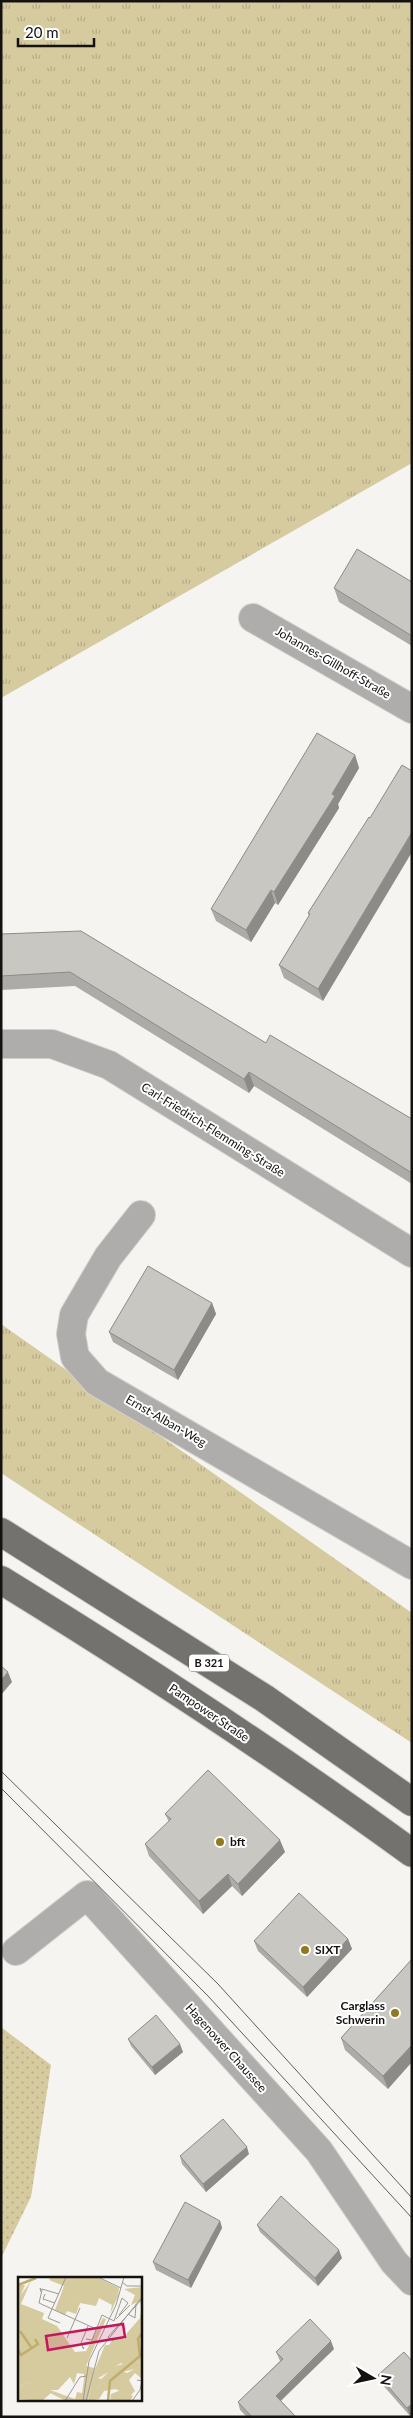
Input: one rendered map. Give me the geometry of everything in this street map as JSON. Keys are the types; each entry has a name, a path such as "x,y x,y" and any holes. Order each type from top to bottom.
{"main road":[{"name":"B 321","path":"1,1532 264,1698 412,1802"},
{"name":"Pampower Straße","path":"1,1580 105,1644 361,1816 412,1853"}],"street":[{"name":"Johannes-Gillhoff-Straße","path":"254,618 412,709"},
{"name":"Carl-Friedrich-Flemming-Straße","path":"1,1044 52,1044 109,1065 412,1253"},
{"name":"Ernst-Alban-Weg","path":"141,1216 108,1258 74,1315 71,1334 75,1357 97,1382 409,1557"},
{"name":"Hagenower Chaussee","path":"16,1951 87,1895 319,2151 394,2262 412,2281"}],"green space":[{"path":"1,1 412,1 412,463 1,698"},
{"path":"1,1324 412,1613 412,1743 1,1473"},
{"path":"1,2027 51,2065 31,2197 1,2258"}],"building":[{"path":"357,549 412,582 412,636 334,588"},
{"path":"317,733 355,755 332,794 335,796 274,892 271,890 246,930 211,909"},
{"path":"402,765 412,771 412,832 318,989 279,965 310,914 308,913"},
{"path":"81,931 266,1043 270,1035 412,1119 412,1173 249,1072 244,1079 70,972 1,976 1,934"},
{"path":"148,1266 212,1303 174,1370 109,1332"},
{"path":"1,1666 8,1672 1,1680"},
{"name":"bft","path":"208,1770 280,1840 238,1884 228,1874 199,1901 145,1844 171,1819 165,1814"},
{"name":"SIXT","path":"299,1893 348,1939 303,1987 254,1941"},
{"name":"Carglass Schwerin","path":"412,1959 412,2045 383,2076 341,2038"},
{"path":"156,2015 180,2044 152,2067 128,2039"},
{"path":"223,2119 247,2147 203,2184 180,2156"},
{"path":"281,2196 339,2250 315,2278 257,2225"},
{"path":"185,2202 220,2221 188,2280 153,2262"},
{"path":"310,2319 331,2341 276,2396 296,2417 252,2417 238,2402 283,2359 276,2352"},
{"path":"404,2352 412,2361 412,2404 407,2408 378,2375"}],"tram line":[{"path":"1,1771 218,1984 412,2198"},
{"path":"1,1788 208,1996 412,2218"}],"place":[{"name":"bft","path":"220,1842"},
{"name":"SIXT","path":"305,1950"},
{"name":"Carglass Schwerin","path":"395,2013"}]}
